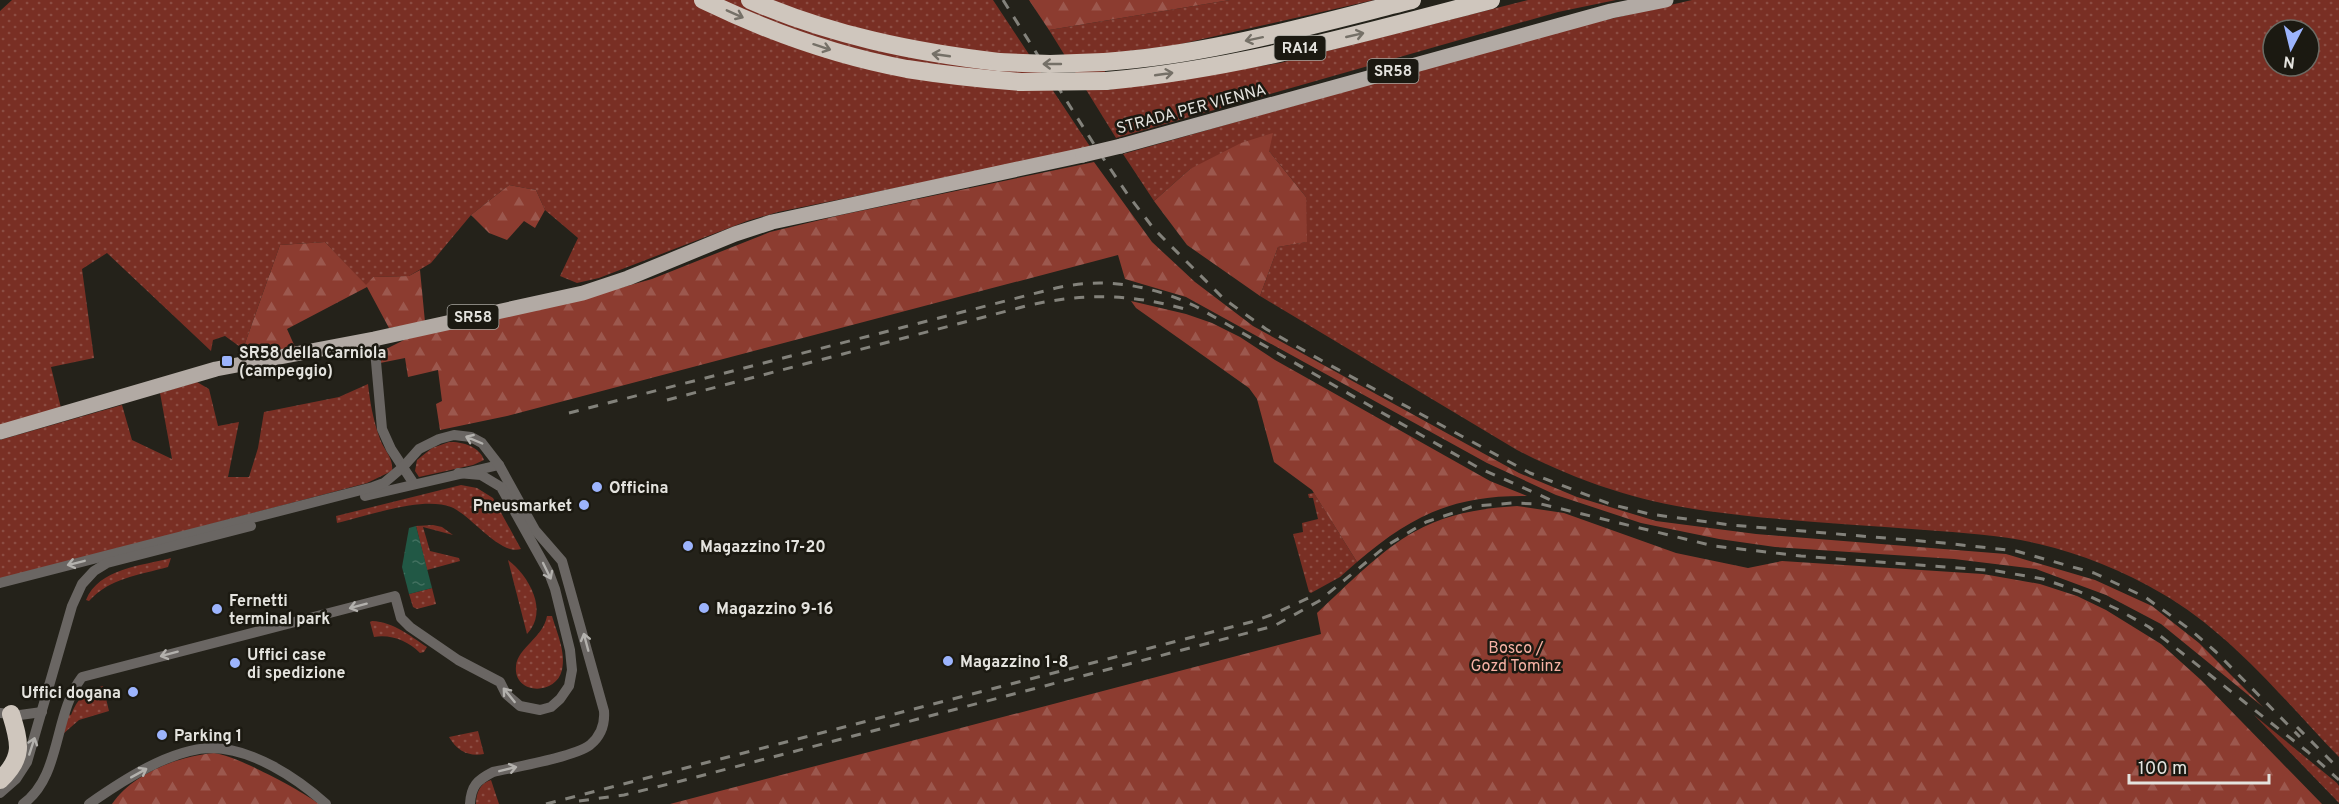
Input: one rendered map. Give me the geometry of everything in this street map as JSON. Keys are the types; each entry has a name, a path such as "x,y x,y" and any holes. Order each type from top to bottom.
{"highway":[{"name":"RA14","path":"703,0 789,36 854,56 924,72 1021,82 1106,81 1178,72 1263,57 1491,0"},
{"name":"RA14","path":"750,0 797,19 882,44 999,62 1050,64 1164,56 1258,38 1413,0"},
{"path":"0,780 16,759 19,750 18,738 4,716"}],"main road":[{"name":"STRADA PER VIENNA","path":"374,339 583,293 752,228 794,216 1120,146 1611,11 1666,0"},
{"name":"SR58","path":"0,432 216,369 374,339"}],"street":[{"path":"374,339 382,429 392,450 414,484"},
{"path":"0,583 373,487 384,483 404,467 419,449 439,439 454,435 477,439 499,465 535,531 566,569 605,719 596,740 583,749 493,772 483,777 475,783 470,804"},
{"path":"0,794 16,779 27,762 78,591 87,577 100,566 414,484 499,465"},
{"path":"23,804 43,783 64,711 74,688 82,677 394,596 401,618 410,627 458,660 500,682 506,694 520,706 540,710 556,704 569,686 572,661 561,610 549,573 501,487 481,475 458,473"},
{"path":"4,716 42,712"},
{"path":"89,804 160,762 210,748 229,750 256,759 287,775 326,804"}],"shaded area":[{"path":"12,0 993,0 1091,148 778,212 747,221 599,278 577,283 560,276 578,238 545,210 536,190 509,185 471,215 431,263 409,276 373,277 366,286 325,242 280,245 243,349 225,336 213,340 211,351 107,253 82,269 94,358 51,367 61,408 0,426 0,11"},
{"path":"1230,0 1374,0 1172,46 1103,54 1107,90 1280,63 1528,0 1616,0 1558,12 1116,138 1049,30"},
{"path":"1692,0 2339,0 2339,757 2256,669 2211,627 2147,585 2086,558 2039,544 1997,536 1761,517 1682,507 1609,489 1517,450 1260,296 1278,247 1306,242 1306,197 1269,151 1190,169 1154,201 1123,154 1558,31"},
{"path":"197,382 209,389 218,426 239,422 228,477 249,477 258,448 264,412 339,397 368,384 375,423 390,457 392,471 367,483 0,580 0,440 122,405 132,440 172,459 160,393"},
{"path":"449,442 475,448 484,460 473,465 419,477 415,471 417,460 432,448"},
{"path":"461,485 477,488 493,498 521,549 513,550 504,547 459,511 439,504 410,505 337,523 336,516"},
{"path":"1314,493 1357,562 1340,577 1311,593 1293,534 1303,532 1302,523 1318,519 1313,498 1309,498 1308,494"},
{"path":"416,526 442,527 453,535 423,527 430,551 459,558 460,561 427,570"},
{"path":"171,558 168,567 116,582 97,593 89,601 86,600 92,589 111,575 135,566"},
{"path":"508,560 523,575 534,594 536,615 527,634"},
{"path":"432,588 436,604 417,609 413,607 409,594"},
{"path":"547,616 552,616 560,643 563,656 562,670 552,684 536,689 521,683 517,676 516,666 521,653 541,630"},
{"path":"370,622 395,627 427,647 424,652 420,653 399,639 374,637"},
{"path":"103,686 109,711 79,720 63,734 67,714 71,715 76,704 87,693"},
{"path":"2254,715 2337,783 2339,803"},
{"path":"478,731 484,754 473,755 464,752 449,737"},
{"path":"491,780 499,804 476,804 479,789"}],"green space":[{"path":"1029,0 1230,0 1049,30"},
{"path":"1273,133 1269,151 1306,197 1307,242 1278,247 1260,296 1187,245 1154,201 1190,169 1241,143"},
{"path":"1094,162 1152,242 1195,282 1253,326 1519,473 1577,497 1656,521 1756,534 2006,554 2095,580 2152,606 2199,643 2263,707 2161,624 2106,595 2036,569 1954,559 1775,547 1719,539 1641,523 1556,495 1487,463 1186,297 1125,279 1118,255 507,416 440,430 436,404 442,401 438,370 408,377 405,358 380,363 386,349 406,339 580,299 652,279 770,232"},
{"path":"509,185 536,190 545,210 535,228 524,221 507,240 489,233 471,215"},
{"path":"325,242 366,285 373,277 409,276 420,270 425,322 389,328 367,287 287,329 295,347 246,355 243,349 280,245"},
{"path":"1131,301 1186,314 1212,323 1490,481 1527,496 1477,499 1435,511 1396,532 1357,562 1312,490 1274,462 1257,399 1249,388 1136,308"},
{"name":"Bosco / Gozd Tominz","path":"1517,506 1564,513 1676,553 1748,568 1782,561 1983,574 2040,584 2077,596 2106,610 2161,644 2201,680 2322,804 670,804 1321,634 1317,613 1389,549 1414,532 1451,516 1490,508"},
{"path":"214,753 237,760 268,774 319,804 112,804 131,784 157,768 186,758"}],"water":[{"path":"416,526 432,588 409,594 402,567 409,528"}],"railway":[{"path":"1003,0 1097,149 1154,229 1224,299 1266,329 1530,473 1610,504 1649,514 1731,525 2016,551 2094,573 2145,597 2192,631 2216,652 2300,737"},
{"path":"569,413 1056,288 1109,283 1144,288 1195,306 1479,468 1553,501"},
{"path":"667,400 1050,301 1089,297 1127,298 1185,309"},
{"path":"579,801 624,795 681,781 1274,626 1319,601 1386,546 1426,522 1474,506 1513,503 1541,504 1714,546 1801,556 1997,571 2043,579 2078,591 2149,627 2308,752 2339,780"},
{"path":"546,804 1251,622 1315,595"},
{"path":"2297,727 2335,765"}],"place":[{"name":"SR58 della Carniola (campeggio)","path":"227,361"},
{"name":"Officina","path":"597,487"},
{"name":"Pneusmarket","path":"584,505"},
{"name":"Magazzino 17-20","path":"688,546"},
{"name":"Magazzino 9-16","path":"704,608"},
{"name":"Fernetti terminal park","path":"217,609"},
{"name":"Magazzino 1-8","path":"948,661"},
{"name":"Uffici case di spedizione","path":"235,663"},
{"name":"Uffici dogana","path":"133,692"},
{"name":"Parking 1","path":"162,735"}]}
